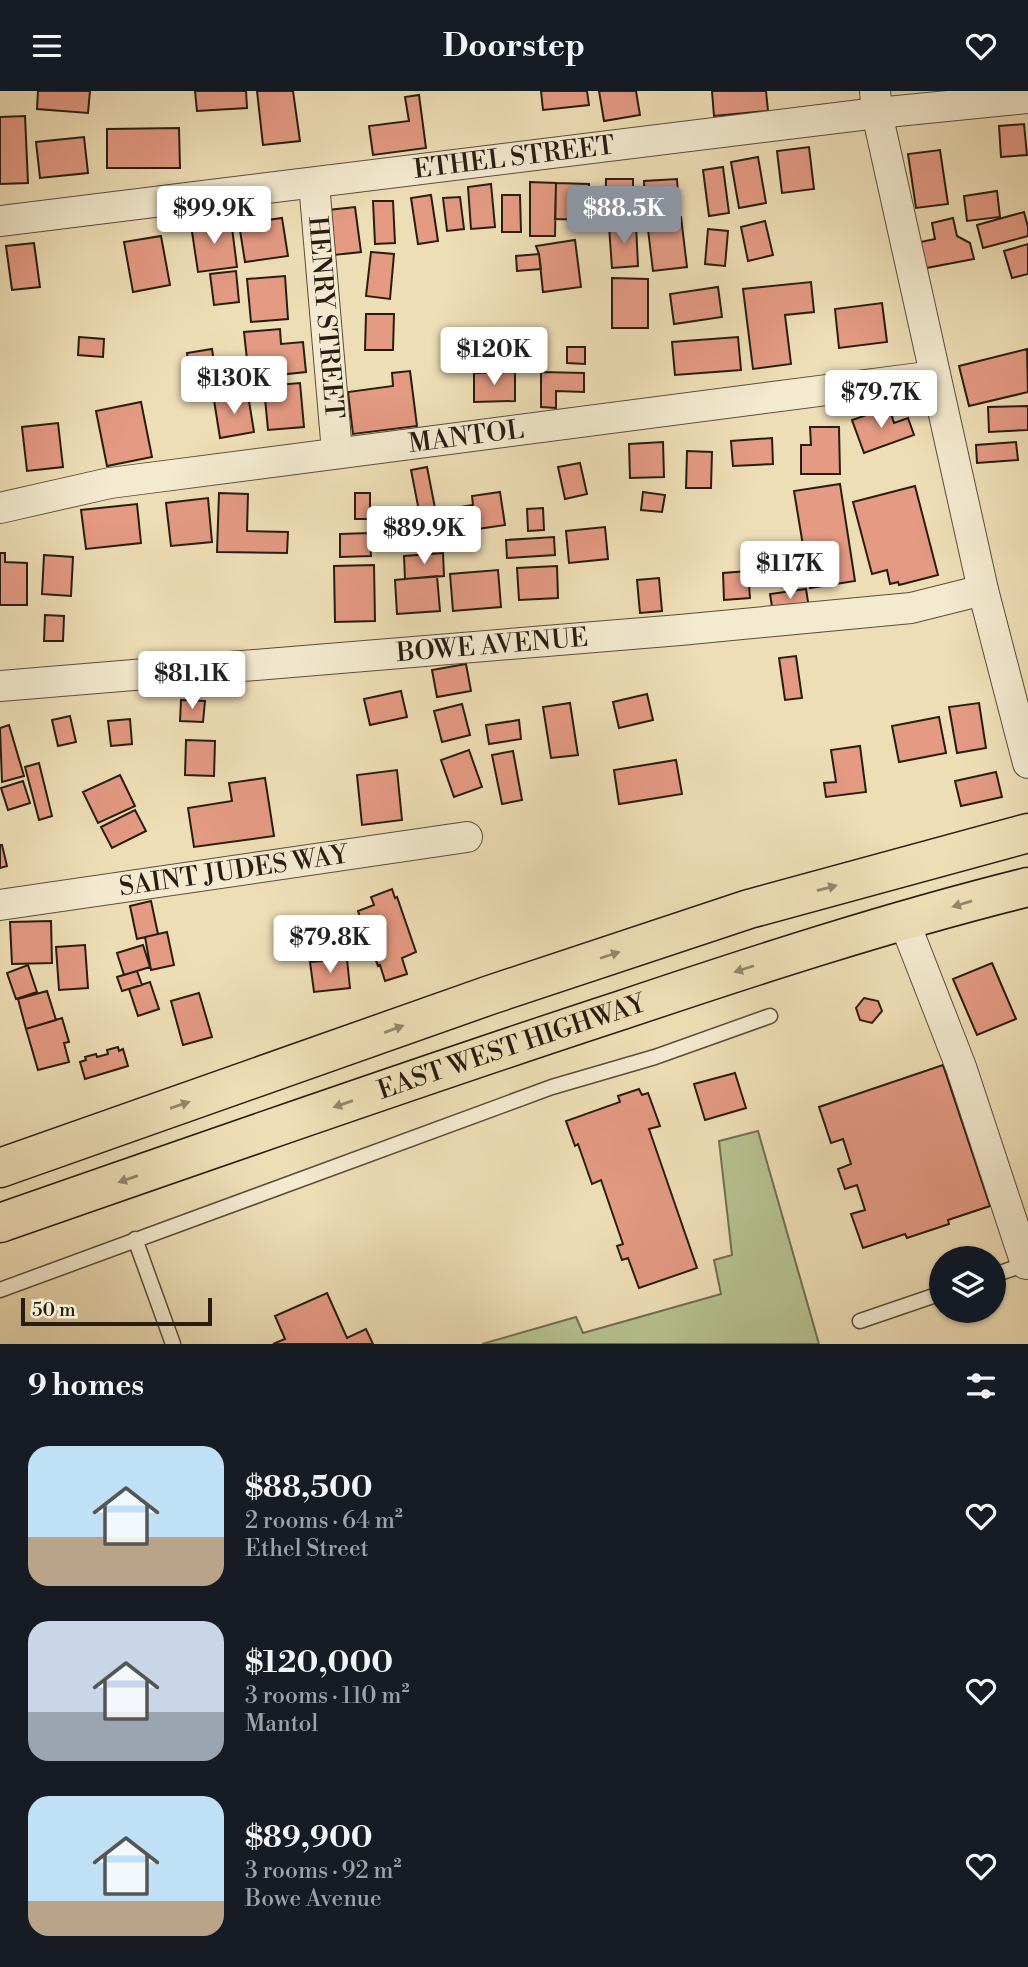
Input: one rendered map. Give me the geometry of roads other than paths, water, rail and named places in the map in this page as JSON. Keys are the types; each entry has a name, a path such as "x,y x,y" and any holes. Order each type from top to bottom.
{"highway":[{"name":"EAST WEST HIGHWAY","path":"0,1168 490,995 749,909 1028,833"},
{"name":"EAST WEST HIGHWAY","path":"0,1223 458,1064 755,966 1028,887"}],"street":[{"name":"ETHEL STREET","path":"0,221 314,183 876,102 1028,98"},
{"path":"876,102 983,590 1028,763"},
{"name":"HENRY STREET","path":"314,183 337,452"},
{"name":"MANTOL","path":"0,508 110,482 934,376"},
{"name":"BOWE AVENUE","path":"0,685 680,631 911,608 983,590"},
{"name":"SAINT JUDES WAY","path":"0,905 467,837"},
{"path":"904,921 961,1067 1027,1264"}],"lane":[{"path":"0,1290 552,1087 655,1057 770,1016"},
{"path":"135,1239 173,1344"},
{"path":"1006,1271 1027,1264"},
{"path":"860,1321 929,1297"}]}
